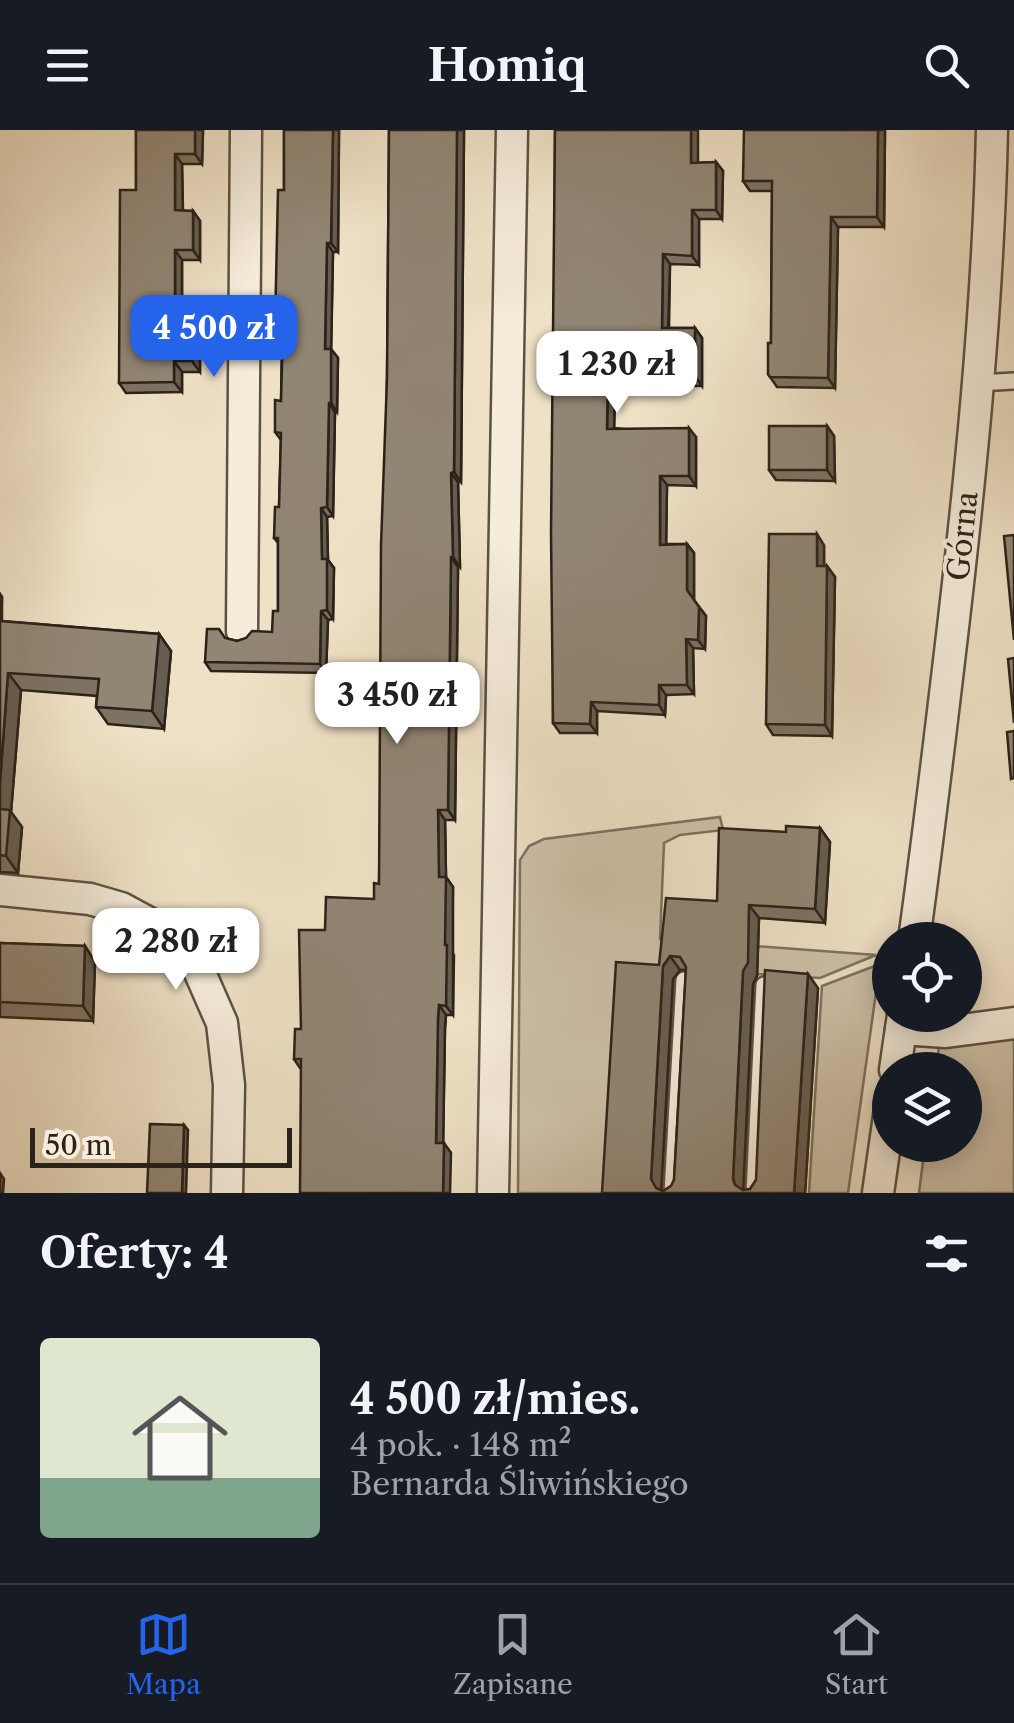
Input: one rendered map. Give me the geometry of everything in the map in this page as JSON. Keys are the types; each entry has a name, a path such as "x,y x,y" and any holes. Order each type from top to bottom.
{"street":[{"path":"242,631 246,130"},
{"path":"493,1193 512,130"},
{"name":"Górna","path":"916,922 978,384 1001,244 992,130"},
{"path":"0,890 90,899 120,908 158,928 198,966 222,1023 229,1085 227,1193"},
{"path":"982,1027 1014,1022"},
{"path":"878,1193 882,1162"}],"lane":[{"path":"978,384 1014,381"},
{"path":"672,1193 684,980"},
{"path":"754,1193 764,985"}],"shaded area":[{"path":"720,817 723,830 680,835 664,843 660,939 872,955 820,978 619,965 603,1193 518,1193 520,860 529,846 544,839"},
{"path":"872,967 872,1021 848,1193 809,1193 822,986"},
{"path":"1014,1033 1014,1193 919,1193 923,1162 982,1162 982,1052 938,1052 939,1046"}],"building":[{"path":"136,130 195,130 195,154 175,154 175,210 193,211 193,250 175,250 175,322 192,322 192,361 174,361 174,382 119,383 120,190 136,190"},
{"path":"284,130 333,130 325,349 331,349 331,403 327,507 321,508 327,610 321,611 320,664 205,662 207,629 219,629 225,638 237,641 252,631 272,632 273,611 278,611 278,538 274,538 281,433 275,432 275,400 281,401 283,327 275,327 278,190 284,190"},
{"path":"389,130 457,130 448,810 438,810 439,877 446,877 447,945 446,1006 439,1005 438,1018 436,1143 444,1143 443,1193 300,1193 301,1059 294,1059 295,1029 301,1029 299,930 325,930 326,897 374,899 374,883 379,884"},
{"path":"555,130 691,130 691,163 716,162 716,210 692,210 692,256 663,254 662,328 695,328 695,376 608,375 607,429 689,428 689,476 660,476 660,545 687,544 687,590 699,607 698,640 686,639 687,685 659,685 659,705 591,702 590,724 553,723"},
{"path":"744,130 878,130 877,217 831,217 828,378 768,374 772,181 743,181"},
{"path":"769,426 827,426 827,470 769,470"},
{"path":"769,534 817,534 817,566 827,566 825,725 766,724"},
{"path":"1014,535 1014,640 1004,536"},
{"path":"0,621 159,634 152,711 96,707 99,679 8,673 0,783"},
{"path":"1014,658 1014,723 1008,659"},
{"path":"1014,731 1014,778 1011,779 1007,732"},
{"path":"0,809 10,810 6,856 0,855"},
{"path":"786,826 820,828 815,909 749,905 733,1179 743,1190 750,1189 756,1180 765,970 808,974 794,1193 602,1193 616,962 659,965 666,898 717,901 719,828 786,832","holes":["670,956 680,957 686,967 674,1180 663,1191 651,1179 663,966"]},
{"path":"0,943 85,946 83,1006 0,1002"},
{"path":"150,1124 184,1125 182,1193 147,1193"}]}
